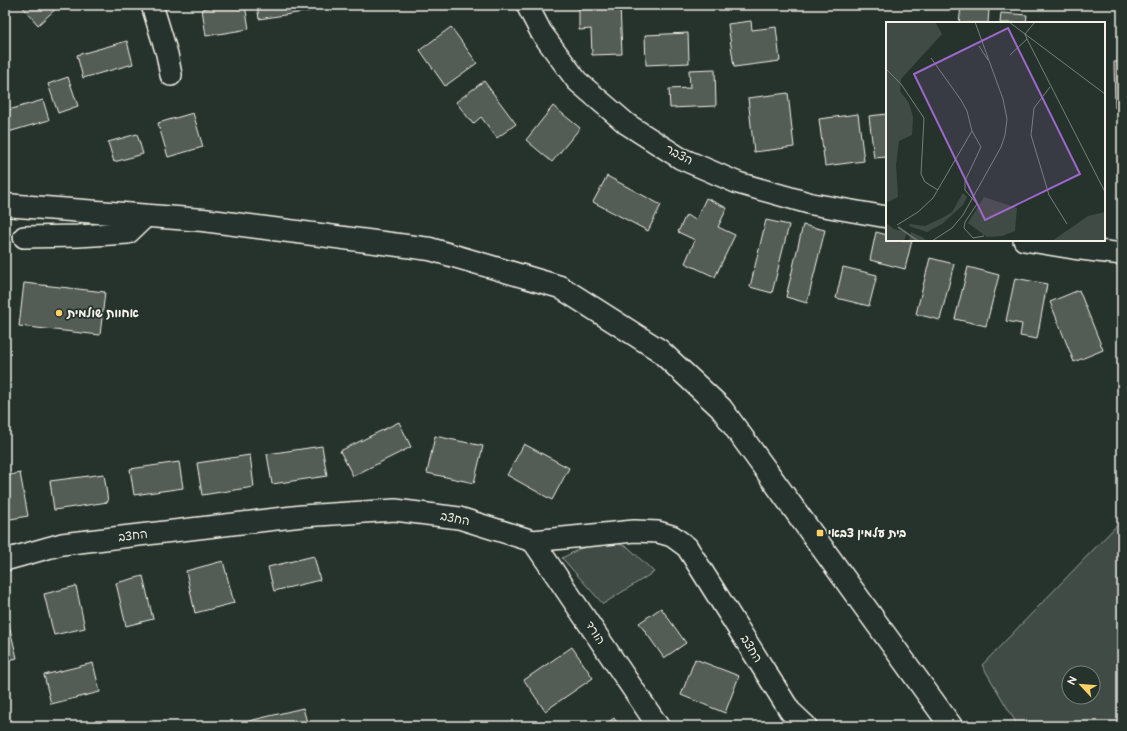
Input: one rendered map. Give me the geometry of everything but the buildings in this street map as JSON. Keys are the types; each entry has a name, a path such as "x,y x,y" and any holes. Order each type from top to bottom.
{"main road":[{"path":"5,205 203,220 430,249 560,287 660,350 721,408 951,726"}],"street":[{"path":"152,5 167,54 171,75"},
{"name":"הצבר","path":"527,5 541,32 577,81 627,124 680,158 738,183 812,204 886,217"},
{"path":"24,237 128,233 146,216"},
{"path":"1030,241 1122,254"},
{"name":"החצב","path":"5,560 62,544 302,516 395,510 459,518 533,541 634,531 658,532 672,536 687,547 790,711 806,726"},
{"name":"הורד","path":"533,541 658,726"}],"shaded area":[{"path":"1122,520 1122,726 1018,726 982,665"},
{"path":"609,541 628,547 654,572 603,604 562,558 579,549"}],"place":[{"name":"אחוות שולמית","path":"59,313"},
{"name":"בית עלמין צבאי","path":"820,533"}]}
